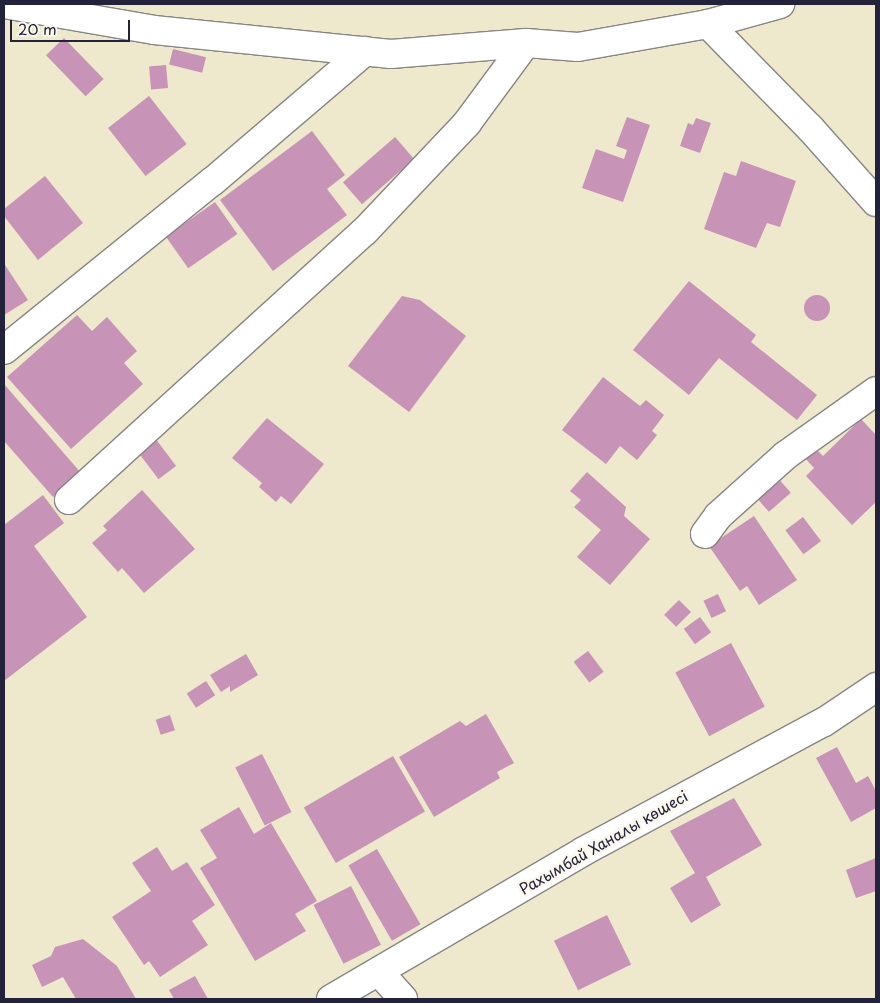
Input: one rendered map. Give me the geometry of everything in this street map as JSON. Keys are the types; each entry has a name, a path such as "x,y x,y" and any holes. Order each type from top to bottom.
{"street":[{"path":"4,4 154,30 391,54 526,44 578,47 708,24 780,4"},
{"path":"708,24 810,128 876,202"},
{"path":"69,500 365,231 467,123 526,44"},
{"path":"4,350 213,181 365,51"},
{"path":"705,534 718,516 786,455 876,390"},
{"name":"Рахымбай Ханалы көшесі","path":"331,999 584,851 824,722 876,688"},
{"path":"379,972 403,999"}],"building":[{"path":"64,38 104,79 86,96 46,55"},
{"path":"173,49 206,57 202,73 169,65"},
{"path":"166,65 168,88 151,89 149,66"},
{"path":"149,96 187,144 146,176 108,128"},
{"path":"627,117 650,125 623,202 582,188 596,149 624,159 627,150 616,146"},
{"path":"696,118 711,123 700,153 680,146 688,123 693,125"},
{"path":"312,131 345,175 327,189 347,215 273,271 220,200"},
{"path":"395,137 414,159 362,204 343,182"},
{"path":"741,161 796,181 780,227 767,223 756,248 704,229 724,172 736,176"},
{"path":"45,176 83,223 38,260 4,216 4,209"},
{"path":"215,202 237,234 188,268 166,236"},
{"path":"4,266 28,300 4,315"},
{"path":"689,281 756,335 751,342 817,395 797,420 719,358 689,395 633,350"},
{"path":"817,295 826,299 830,308 826,317 817,321 808,317 804,308 808,299"},
{"path":"402,296 420,300 466,336 409,412 348,366"},
{"path":"77,315 92,331 107,317 137,351 124,363 143,384 71,449 7,377"},
{"path":"603,377 640,406 646,400 664,415 652,431 657,435 637,460 620,446 606,464 562,430"},
{"path":"4,384 81,473 53,497 4,441"},
{"path":"267,418 324,464 291,504 281,496 276,502 259,487 262,483 232,458"},
{"path":"861,419 876,435 876,502 852,525 806,476 814,468 805,458 815,448 823,456"},
{"path":"155,438 176,466 158,479 137,451"},
{"path":"587,472 626,507 624,516 650,539 610,585 577,557 601,530 574,507 581,500 570,491"},
{"path":"777,477 791,493 769,512 755,496"},
{"path":"142,490 195,549 144,593 122,568 118,572 92,543 107,530 103,526"},
{"path":"43,495 64,523 34,546 87,617 4,681 4,525"},
{"path":"754,516 797,580 759,605 747,586 740,591 709,546"},
{"path":"803,517 821,541 803,554 785,530"},
{"path":"718,594 726,611 712,618 703,601"},
{"path":"679,600 691,612 676,627 664,615"},
{"path":"700,617 711,632 695,644 684,629"},
{"path":"731,643 765,707 709,736 675,673"},
{"path":"588,651 604,672 589,683 574,662"},
{"path":"246,654 258,675 230,692 230,686 221,692 210,675"},
{"path":"206,681 215,695 196,708 187,694"},
{"path":"486,714 514,763 497,772 500,778 434,817 399,757 460,721 466,726"},
{"path":"170,715 175,730 161,735 156,720"},
{"path":"837,747 856,783 868,776 876,791 876,808 851,822 816,758"},
{"path":"262,754 292,812 265,826 235,768"},
{"path":"393,756 425,811 336,863 304,808"},
{"path":"734,798 762,845 706,877 721,905 691,923 670,888 695,873 670,831"},
{"path":"239,807 254,834 271,823 317,901 295,914 306,931 255,961 200,868 217,858 200,830"},
{"path":"157,847 172,871 187,862 215,905 192,921 208,945 160,977 149,961 144,965 112,917 151,891 132,863"},
{"path":"377,849 421,924 392,941 348,865"},
{"path":"876,858 876,891 856,898 846,870"},
{"path":"351,886 381,945 344,964 314,905"},
{"path":"607,915 631,964 578,990 554,941"},
{"path":"83,939 117,966 136,999 76,999 63,977 42,987 32,965 51,956 55,947"},
{"path":"195,976 208,999 174,999 169,990"}]}
